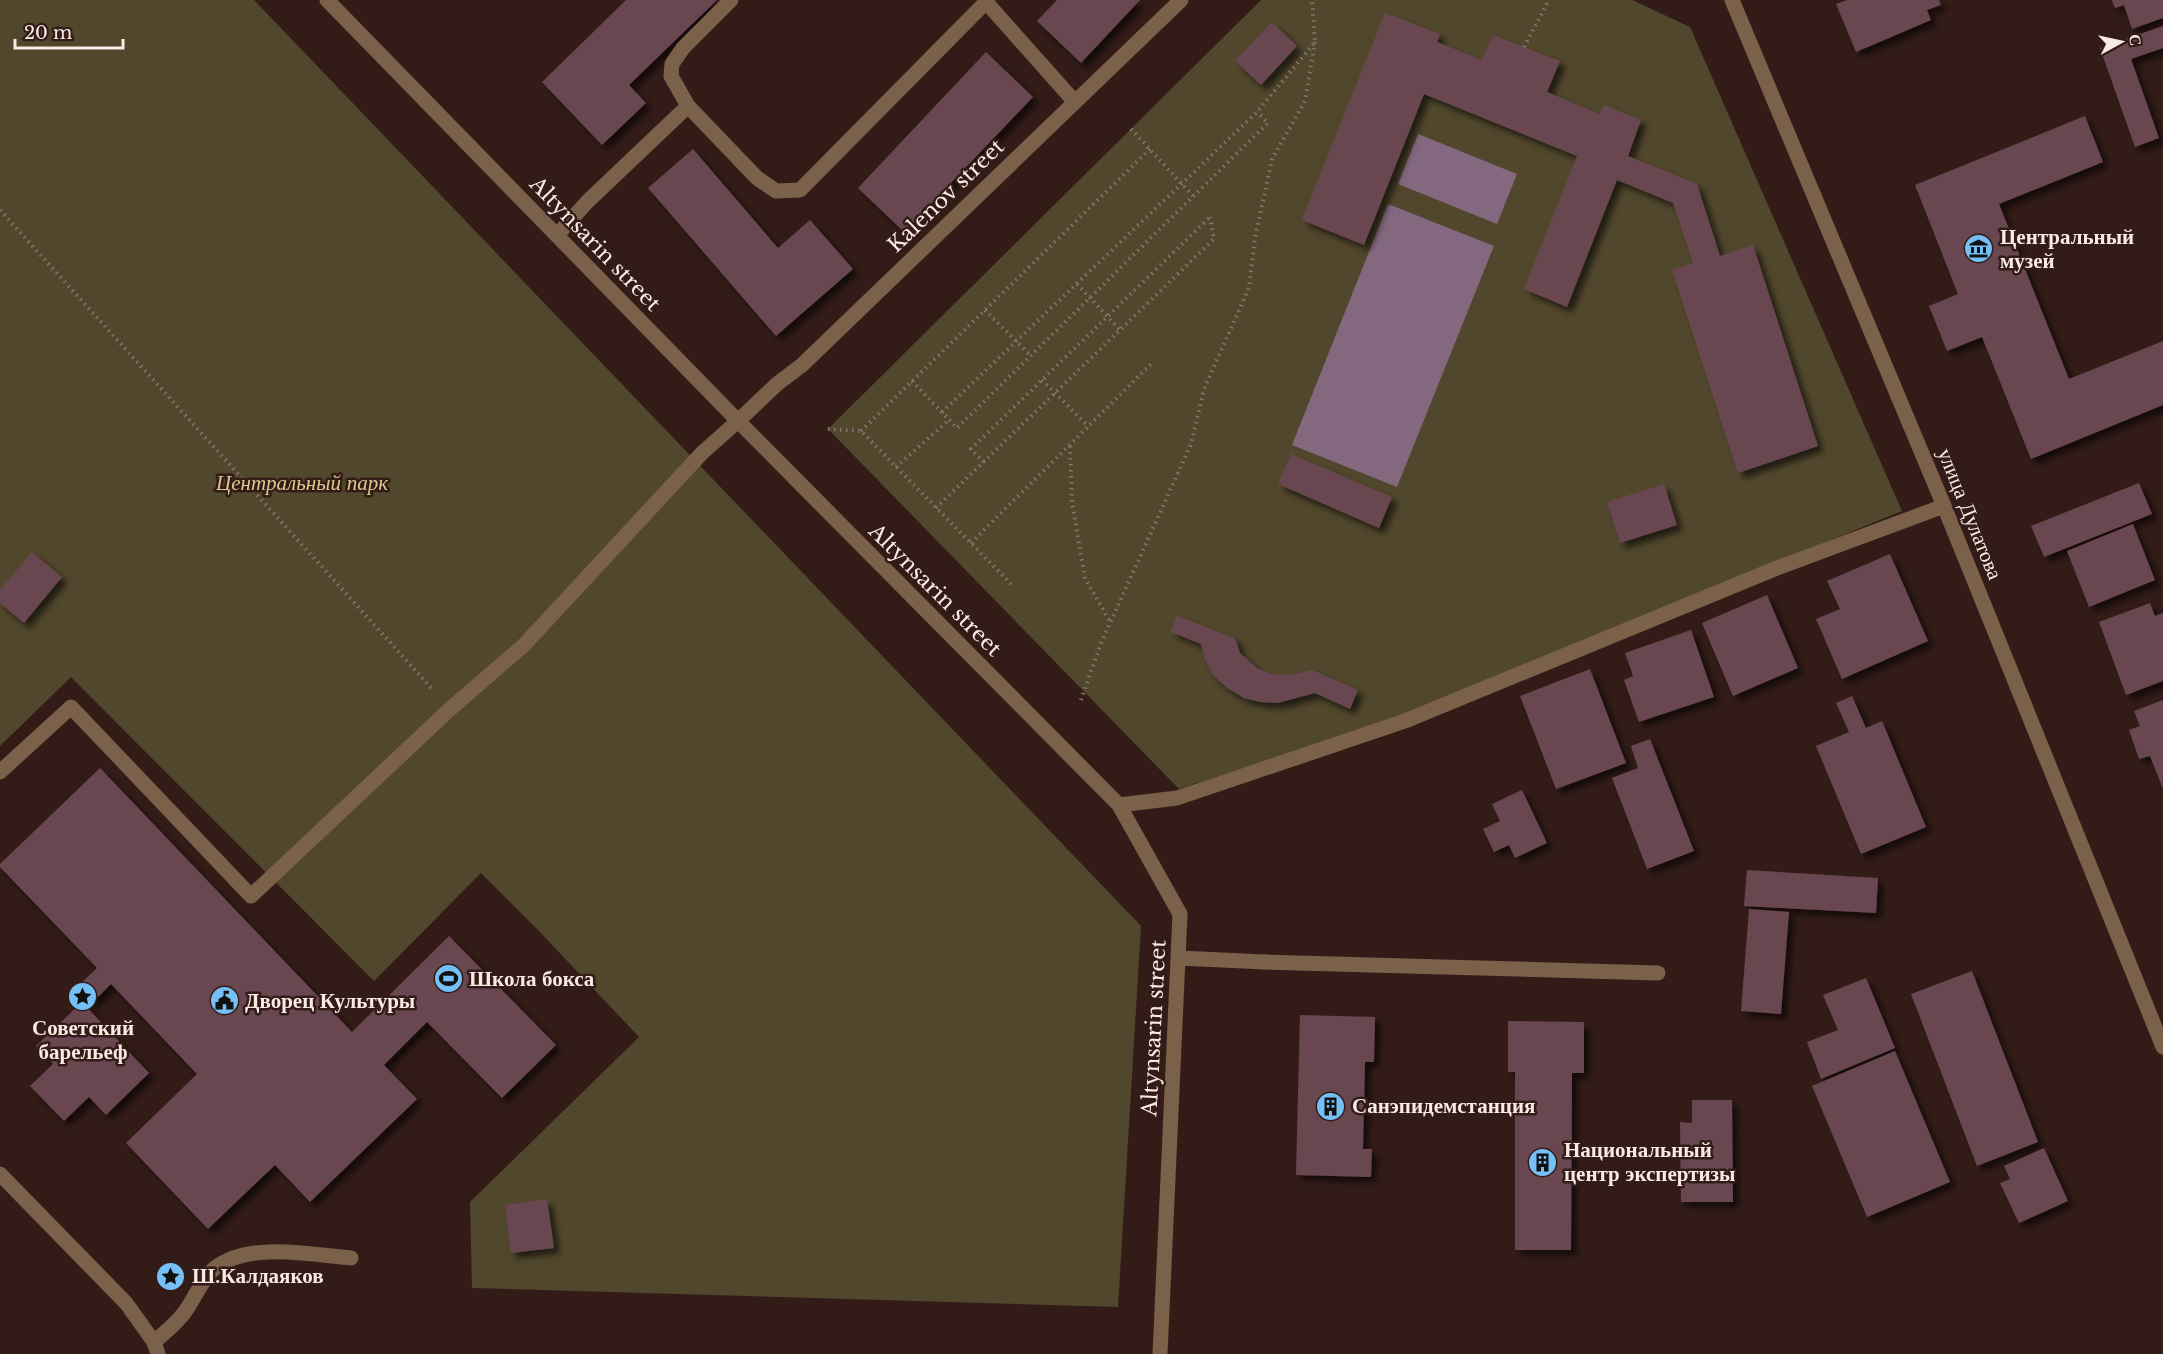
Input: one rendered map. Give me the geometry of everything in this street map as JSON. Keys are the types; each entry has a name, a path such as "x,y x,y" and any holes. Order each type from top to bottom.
{"street":[{"name":"Altynsarin street","path":"327,0 738,421 1119,805 1180,914 1160,1354"},
{"path":"731,0 683,48 672,64 671,76 688,106 757,178 776,191 800,190 987,1 1074,102"},
{"name":"Kalenov street","path":"0,772 71,707 251,896 450,709 524,645 702,453 777,384 802,365 1181,0"},
{"name":"улица Дулатова","path":"1732,0 1944,506 2163,1047"},
{"path":"557,235 588,201 688,106"},
{"path":"1119,805 1176,798 1405,721 1777,568 1944,506"},
{"path":"1179,957 1265,962 1658,973"},
{"path":"0,1174 126,1303 156,1348 183,1315 215,1268 230,1261 260,1251 351,1258"}],"path":[{"path":"1081,700 1110,622 1191,444 1204,389 1249,288 1255,238 1272,159 1305,101 1315,42 1312,0"},
{"path":"1524,47 1549,0"},
{"path":"942,412 1257,112 1315,42"},
{"path":"912,381 957,428 1268,123 1257,112"},
{"path":"1131,129 1193,196"},
{"path":"861,431 1150,149"},
{"path":"0,210 450,709"},
{"path":"936,508 984,462 1214,239 1210,217 971,449 984,462"},
{"path":"1077,284 1120,330"},
{"path":"985,310 1031,356"},
{"path":"971,543 1154,361"},
{"path":"1042,380 1088,426"},
{"path":"896,467 949,420"},
{"path":"828,429 861,431 1013,586"},
{"path":"1070,445 1072,502 1085,578 1110,622"}],"green space":[{"name":"Центральный парк","path":"0,0 254,0 1141,926 1118,1307 472,1288 470,1202 639,1037 481,873 374,981 71,677 0,746"},
{"path":"1261,0 1632,0 1690,27 1902,511 1387,721 1179,789 828,429"}],"shaded area":[{"path":"1418,134 1517,174 1497,224 1398,184"},
{"path":"1388,204 1494,246 1397,487 1292,445"}],"building":[{"path":"626,0 717,0 629,85 646,103 602,145 542,82"},
{"path":"1057,0 1140,0 1081,63 1037,21"},
{"path":"1847,0 1939,0 1941,5 1927,10 1931,20 1856,52 1836,4"},
{"path":"2112,0 2163,0 2163,18 2132,29 2124,5 2115,8"},
{"path":"1385,13 1440,34 1437,42 1482,60 1493,35 1560,61 1547,92 1600,114 1604,105 1641,120 1628,156 1697,184 1720,256 1753,245 1818,446 1738,473 1672,270 1693,263 1673,203 1617,180 1567,307 1524,289 1577,156 1424,94 1364,245 1302,220"},
{"path":"1272,22 1297,46 1261,85 1235,61"},
{"path":"2163,26 2163,48 2131,59 2159,138 2135,147 2100,48"},
{"path":"986,52 1033,97 904,232 858,188"},
{"name":"Центральный музей","path":"2085,116 2103,162 1999,204 2069,379 2163,341 2163,405 2031,459 1982,337 1947,351 1929,306 1958,294 1915,185"},
{"path":"693,149 778,248 810,220 853,269 776,336 648,188"},
{"path":"1291,454 1392,497 1379,528 1278,484"},
{"path":"2139,483 2152,514 2044,557 2031,526"},
{"path":"1664,484 1677,525 1620,543 1607,502"},
{"path":"2133,524 2155,580 2089,607 2067,551"},
{"path":"32,552 62,577 24,623 0,603 0,590"},
{"path":"1890,554 1928,641 1842,679 1816,619 1840,609 1827,581"},
{"path":"1767,595 1798,668 1733,696 1702,623"},
{"path":"2150,603 2155,616 2163,613 2163,681 2126,695 2099,622"},
{"path":"1177,616 1235,638 1240,653 1258,669 1272,674 1292,675 1312,670 1358,690 1350,709 1315,693 1278,703 1244,698 1227,688 1213,675 1201,644 1171,632"},
{"path":"1691,630 1714,697 1639,722 1624,680 1633,676 1625,653"},
{"path":"1590,669 1626,763 1556,789 1520,696"},
{"path":"1852,696 1866,728 1882,721 1926,827 1861,854 1816,746 1849,732 1836,703"},
{"path":"2163,700 2163,789 2150,756 2139,759 2129,730 2140,726 2134,711"},
{"path":"1650,739 1694,851 1647,869 1612,778 1638,768 1631,746"},
{"name":"Дворец Культуры","path":"100,768 352,1032 449,936 556,1045 502,1098 427,1022 384,1065 417,1099 310,1202 275,1165 208,1229 126,1143 197,1074 111,984 91,1004 75,989 97,968 0,867 0,864"},
{"path":"1522,790 1547,843 1515,858 1509,845 1494,852 1483,829 1500,821 1492,804"},
{"path":"1747,870 1878,878 1876,913 1744,906"},
{"path":"1749,909 1789,912 1781,1014 1741,1011"},
{"path":"1972,971 2038,1142 1977,1166 1911,994"},
{"path":"1866,978 1895,1048 1821,1079 1807,1042 1838,1030 1823,995"},
{"path":"82,1002 149,1073 106,1115 89,1097 64,1121 30,1086 53,1064 36,1046"},
{"name":"Санэпидемстанция","path":"1300,1015 1375,1017 1374,1062 1365,1062 1363,1149 1372,1149 1371,1177 1296,1175"},
{"name":"Национальный центр экспертизы","path":"1508,1021 1584,1022 1584,1073 1572,1073 1571,1250 1515,1250 1515,1072 1508,1072"},
{"path":"1895,1051 1950,1182 1867,1217 1812,1086"},
{"path":"1692,1100 1732,1100 1733,1202 1681,1202 1680,1122 1692,1123"},
{"path":"2044,1148 2068,1201 2019,1223 2000,1183 2010,1179 2004,1166"},
{"path":"547,1199 554,1248 511,1253 505,1205"}],"place":[{"name":"Центральный музей","path":"1979,249"},
{"name":"Школа бокса","path":"448,979"},
{"name":"Советский барельеф","path":"83,997"},
{"name":"Дворец Культуры","path":"224,1001"},
{"name":"Санэпидемстанция","path":"1331,1106"},
{"name":"Национальный центр экспертизы","path":"1543,1162"},
{"name":"Ш.Калдаяков","path":"171,1276"}]}
